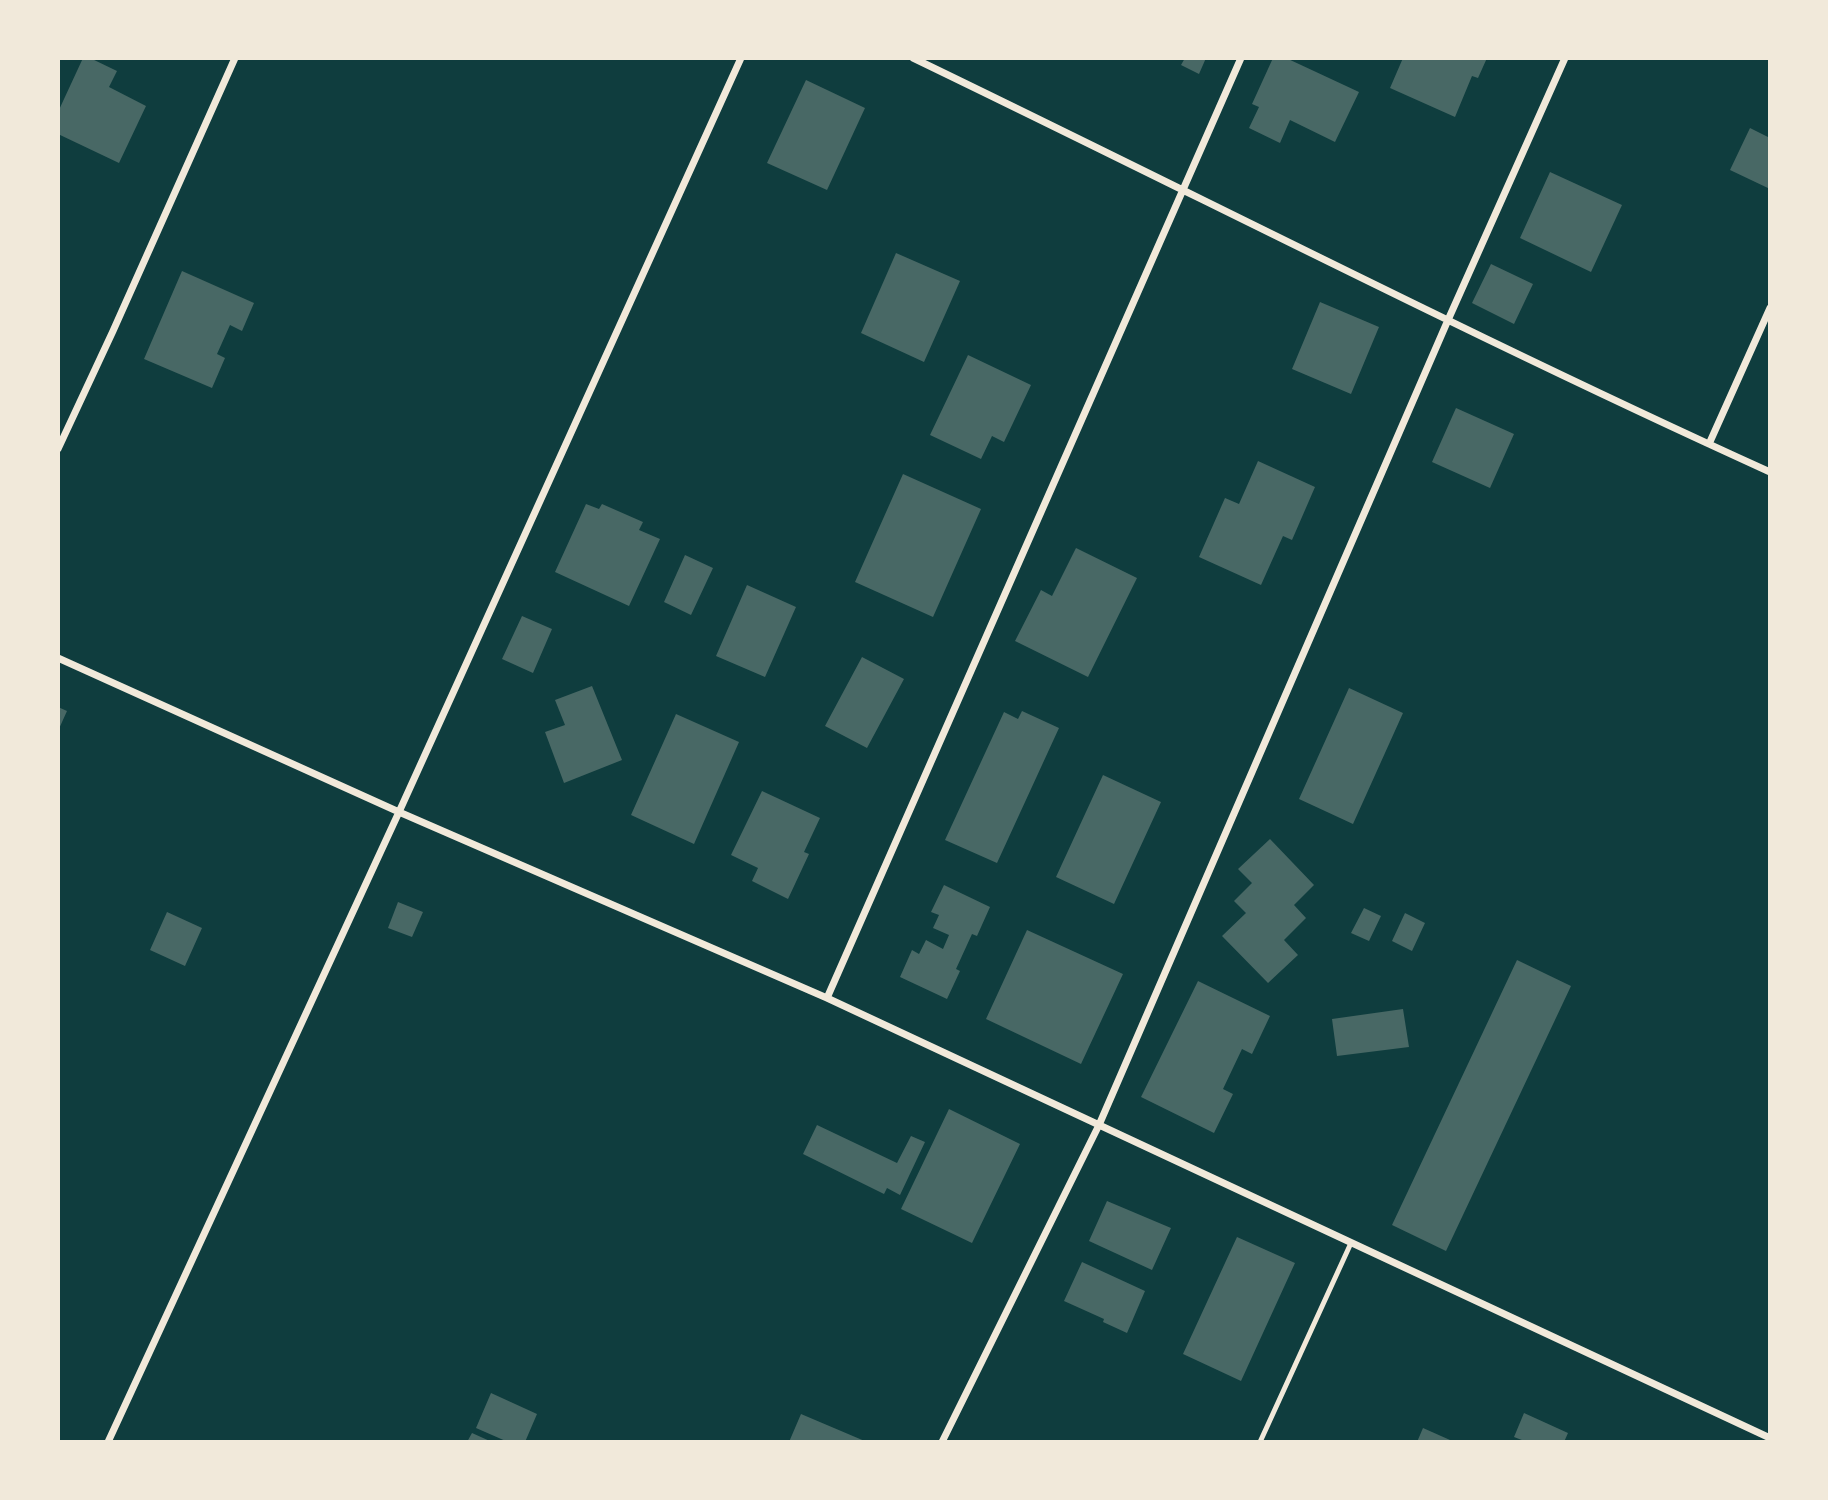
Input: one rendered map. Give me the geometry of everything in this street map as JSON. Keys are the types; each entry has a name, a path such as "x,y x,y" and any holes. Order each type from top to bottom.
{"street":[{"path":"58,449 235,58"},
{"path":"108,1442 399,811 741,58"},
{"path":"913,58 1448,320 1770,472"},
{"path":"827,998 1241,58"},
{"path":"942,1442 1099,1125 1448,320 1565,58"},
{"path":"1709,444 1770,308"},
{"path":"58,658 827,998 1770,1438"}],"lane":[{"path":"1260,1442 1351,1243"}],"building":[{"path":"83,58 90,58 117,71 109,87 146,106 119,163 58,134 58,112"},
{"path":"1185,58 1206,58 1199,74 1181,65"},
{"path":"1273,58 1286,58 1359,92 1335,142 1290,120 1280,143 1249,128 1259,107 1252,104"},
{"path":"1403,58 1487,58 1478,78 1472,76 1455,117 1390,88"},
{"path":"806,80 865,108 827,190 767,163"},
{"path":"1750,128 1770,138 1770,189 1730,170"},
{"path":"1550,172 1622,205 1591,272 1520,238"},
{"path":"896,253 960,281 924,362 861,333"},
{"path":"1491,264 1533,284 1514,324 1472,303"},
{"path":"182,271 254,303 242,331 230,325 217,354 225,358 212,388 144,359"},
{"path":"1320,302 1379,327 1351,394 1292,369"},
{"path":"968,355 1031,385 1004,442 992,436 981,459 930,435"},
{"path":"1456,408 1514,434 1490,488 1432,462"},
{"path":"1258,461 1315,487 1292,540 1283,536 1261,585 1199,557 1225,498 1239,504"},
{"path":"903,474 981,509 933,617 855,582"},
{"path":"586,504 599,509 602,504 643,522 639,530 660,539 629,606 555,572"},
{"path":"1076,548 1137,578 1088,677 1015,641 1041,590 1052,596"},
{"path":"685,555 713,568 691,615 664,602"},
{"path":"747,585 796,607 765,677 716,656"},
{"path":"522,616 552,629 533,673 502,659"},
{"path":"862,657 904,679 867,748 825,726"},
{"path":"592,686 622,760 564,783 545,732 565,725 555,700"},
{"path":"1349,688 1403,713 1353,824 1299,799"},
{"path":"58,707 67,711 58,731"},
{"path":"1022,711 1059,728 997,863 945,840 1004,712 1018,719"},
{"path":"676,714 739,742 694,844 631,815"},
{"path":"1103,775 1161,802 1114,904 1056,877"},
{"path":"762,791 820,818 804,852 809,854 788,899 752,881 758,868 731,855"},
{"path":"1270,839 1314,885 1294,905 1306,918 1284,940 1298,955 1268,983 1222,936 1246,913 1234,901 1252,883 1238,869"},
{"path":"944,885 990,907 977,936 972,934 956,969 960,971 947,999 900,977 912,950 919,954 926,940 943,949 949,935 933,928 939,915 931,912"},
{"path":"398,902 423,912 412,937 388,928"},
{"path":"1364,908 1381,916 1369,941 1351,933"},
{"path":"167,912 202,928 185,966 150,950"},
{"path":"1405,913 1425,923 1412,951 1392,941"},
{"path":"1027,930 1123,974 1081,1064 986,1019"},
{"path":"1517,960 1571,986 1446,1251 1392,1225"},
{"path":"1198,981 1270,1016 1252,1054 1242,1049 1223,1089 1233,1094 1214,1133 1141,1097"},
{"path":"1403,1009 1409,1047 1337,1056 1332,1019"},
{"path":"949,1109 1020,1144 972,1243 901,1209"},
{"path":"817,1125 897,1163 911,1136 925,1142 900,1195 887,1188 884,1194 803,1154"},
{"path":"1107,1201 1171,1228 1152,1270 1089,1241"},
{"path":"1237,1237 1295,1263 1241,1381 1183,1354"},
{"path":"1082,1262 1145,1291 1127,1333 1064,1301"},
{"path":"491,1393 537,1414 525,1442 508,1442 476,1428"},
{"path":"1524,1413 1568,1433 1564,1442 1527,1442 1514,1437"},
{"path":"801,1414 867,1442 789,1442"},
{"path":"1423,1428 1450,1440 1417,1442"},
{"path":"472,1433 492,1442 467,1442"}]}
